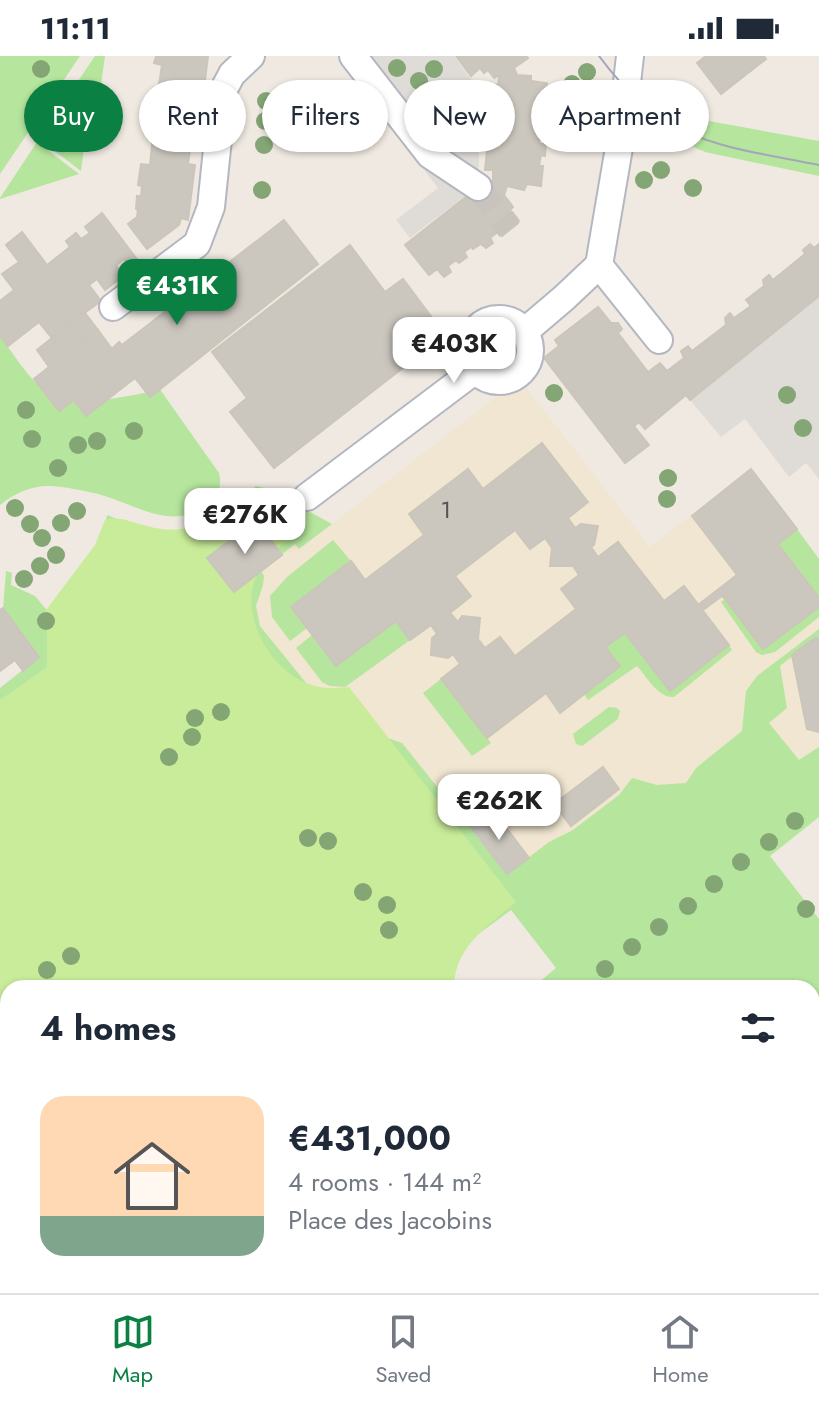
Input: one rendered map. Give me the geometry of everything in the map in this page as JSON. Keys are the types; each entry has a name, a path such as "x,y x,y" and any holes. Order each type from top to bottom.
{"street":[{"path":"113,307 197,244 211,207 223,91 232,74 251,56"},
{"path":"353,56 430,155 478,187"},
{"path":"524,332 599,265 621,136 630,56"},
{"path":"599,265 659,340"},
{"path":"505,319 524,332 530,351 529,361 518,376 495,382 474,371 467,348 478,326 489,320 505,319"},
{"path":"307,497 474,371"}],"shaded area":[{"path":"337,56 454,56 472,80 404,80 404,144 388,123 388,80 355,80"},
{"path":"410,152 479,152 478,186 410,238 396,220 438,188"},
{"path":"819,296 819,479 806,463 789,477 745,419 721,437 690,400"},
{"path":"521,381 650,547 751,469 819,559 819,747 730,808 484,921 157,574 257,495 300,549 488,403"}],"green space":[{"path":"0,56 80,56 64,80 24,80 24,139 0,174"},
{"path":"95,56 105,56 102,80 79,80"},
{"path":"709,121 819,141 819,176 705,152 709,152"},
{"path":"30,152 50,152 79,174 0,199"},
{"path":"56,152 84,152 81,171"},
{"path":"0,336 33,380 56,397 88,402 159,388 219,473 220,485 216,495 197,511 183,516 154,514 109,497 51,486 24,491 0,505"},
{"path":"256,486 268,489 332,524 299,549 295,544 261,571 263,585 256,606 260,626 315,694 385,737 402,743 507,874 619,795 632,778 657,785 686,783 696,768 742,731 746,691 757,676 819,629 819,639 815,638 780,666 787,708 769,723 799,760 819,747 819,817 770,856 819,919 819,980 542,980 556,968 511,910 427,972 90,597 107,515 158,531 174,532 197,526 218,515"},
{"path":"261,487 270,491 301,531 276,550 257,575 252,590 252,606 260,638 280,665 306,683 327,688 349,687 516,902 466,949 455,980 0,980 0,700 47,667 47,633 43,614 95,545 105,520 121,519 164,529 192,527 217,516"},
{"path":"797,529 819,559 819,598 778,544"},
{"path":"333,540 351,561 291,606 307,628 290,641 272,617 270,596 287,577"},
{"path":"6,571 12,573 11,585 35,596 80,650 0,911 0,688 39,657 3,608"},
{"path":"725,599 763,649 819,607 819,617 775,652 762,655 756,652 721,602"},
{"path":"396,621 410,640 345,687 322,682 296,648 312,635 336,666"},
{"path":"625,633 670,690 729,645 732,650 674,697 658,691 637,666 588,700 584,694 619,667 605,647"},
{"path":"441,679 491,743 472,756 423,693"},
{"path":"609,707 620,711 618,719 582,746 576,744 573,734"}],"building":[{"path":"156,56 208,56 205,80 160,80 162,65 154,63"},
{"path":"456,56 528,58 514,68 517,75 531,76 531,152 545,152 545,156 541,155 539,166 543,166 541,186 527,184 524,190 507,186 504,195 513,207 509,211 518,223 502,236 499,231 490,238 493,243 486,248 481,244 464,252 467,257 448,266 451,272 444,277 437,269 429,275 405,245 486,181 493,181 493,170 485,170 487,152 515,152 515,80 499,80 499,76 495,79 488,70 484,73 480,68 471,76"},
{"path":"706,56 764,56 766,59 721,94 697,63"},
{"path":"151,152 190,152 188,164 195,165 188,220 181,218 179,225 147,249 128,224 137,217 137,196 141,196 142,186 138,185 141,164 150,165"},
{"path":"102,213 139,262 131,268 124,259 116,265 123,276 105,290 97,279 56,310 68,325 52,338 39,322 8,346 0,336 0,301 14,290 2,274 19,262 6,245 22,232 47,265 70,247 66,241 76,233 81,239 90,233 85,227"},
{"path":"284,220 318,264 150,397 135,378 86,416 74,400 59,411 34,379 49,367 37,350 52,338 65,355 98,330 112,349 119,342 122,345"},
{"path":"810,244 814,248 819,244 819,296 690,400 686,395 645,429 639,422 634,426 649,445 625,463 544,358 559,346 555,340 598,307 611,323 618,323 622,329 618,333 648,372 660,363 667,371 684,358 681,351 688,346 692,351 726,325 725,318 730,313 734,318 751,306 746,300 764,286 763,280 769,275 773,280 805,254 803,250"},
{"path":"350,245 385,292 403,279 445,335 274,468 230,412 247,398 212,352"},
{"path":"89,285 101,301 68,325 56,310"},
{"path":"85,313 98,330 65,355 52,338"},
{"path":"542,443 588,502 568,518 575,528 581,524 598,526 591,547 598,557 618,542 664,601 684,586 729,645 670,691 625,633 605,647 620,666 560,713 546,693 487,738 441,679 460,664 453,654 448,658 431,655 432,638 437,634 431,625 410,640 396,621 336,666 291,607 351,561 365,580 424,535 409,514 468,469 483,489","holes":["515,530 530,549 545,538 552,548 550,566 573,566 579,575 561,589 576,609 515,656 500,637 485,648 478,639 480,618 462,616 458,622 450,613 471,596 455,576"]},
{"path":"751,469 797,529 778,544 819,598 819,607 763,649 725,599 744,584 692,516"},
{"path":"256,520 282,555 234,592 207,558"},
{"path":"737,575 744,584 725,599 722,596 703,610 698,605"},
{"path":"3,608 39,657 23,671 15,660 0,671 0,610"},
{"path":"815,638 819,639 819,732 807,729 792,655"},
{"path":"603,767 619,789 571,826 554,804"},
{"path":"492,809 529,858 507,874 470,826"}],"tunnel":[{"path":"478,187 510,229"}],"tram line":[{"path":"599,56 623,85 671,124 723,145 819,165"}]}
